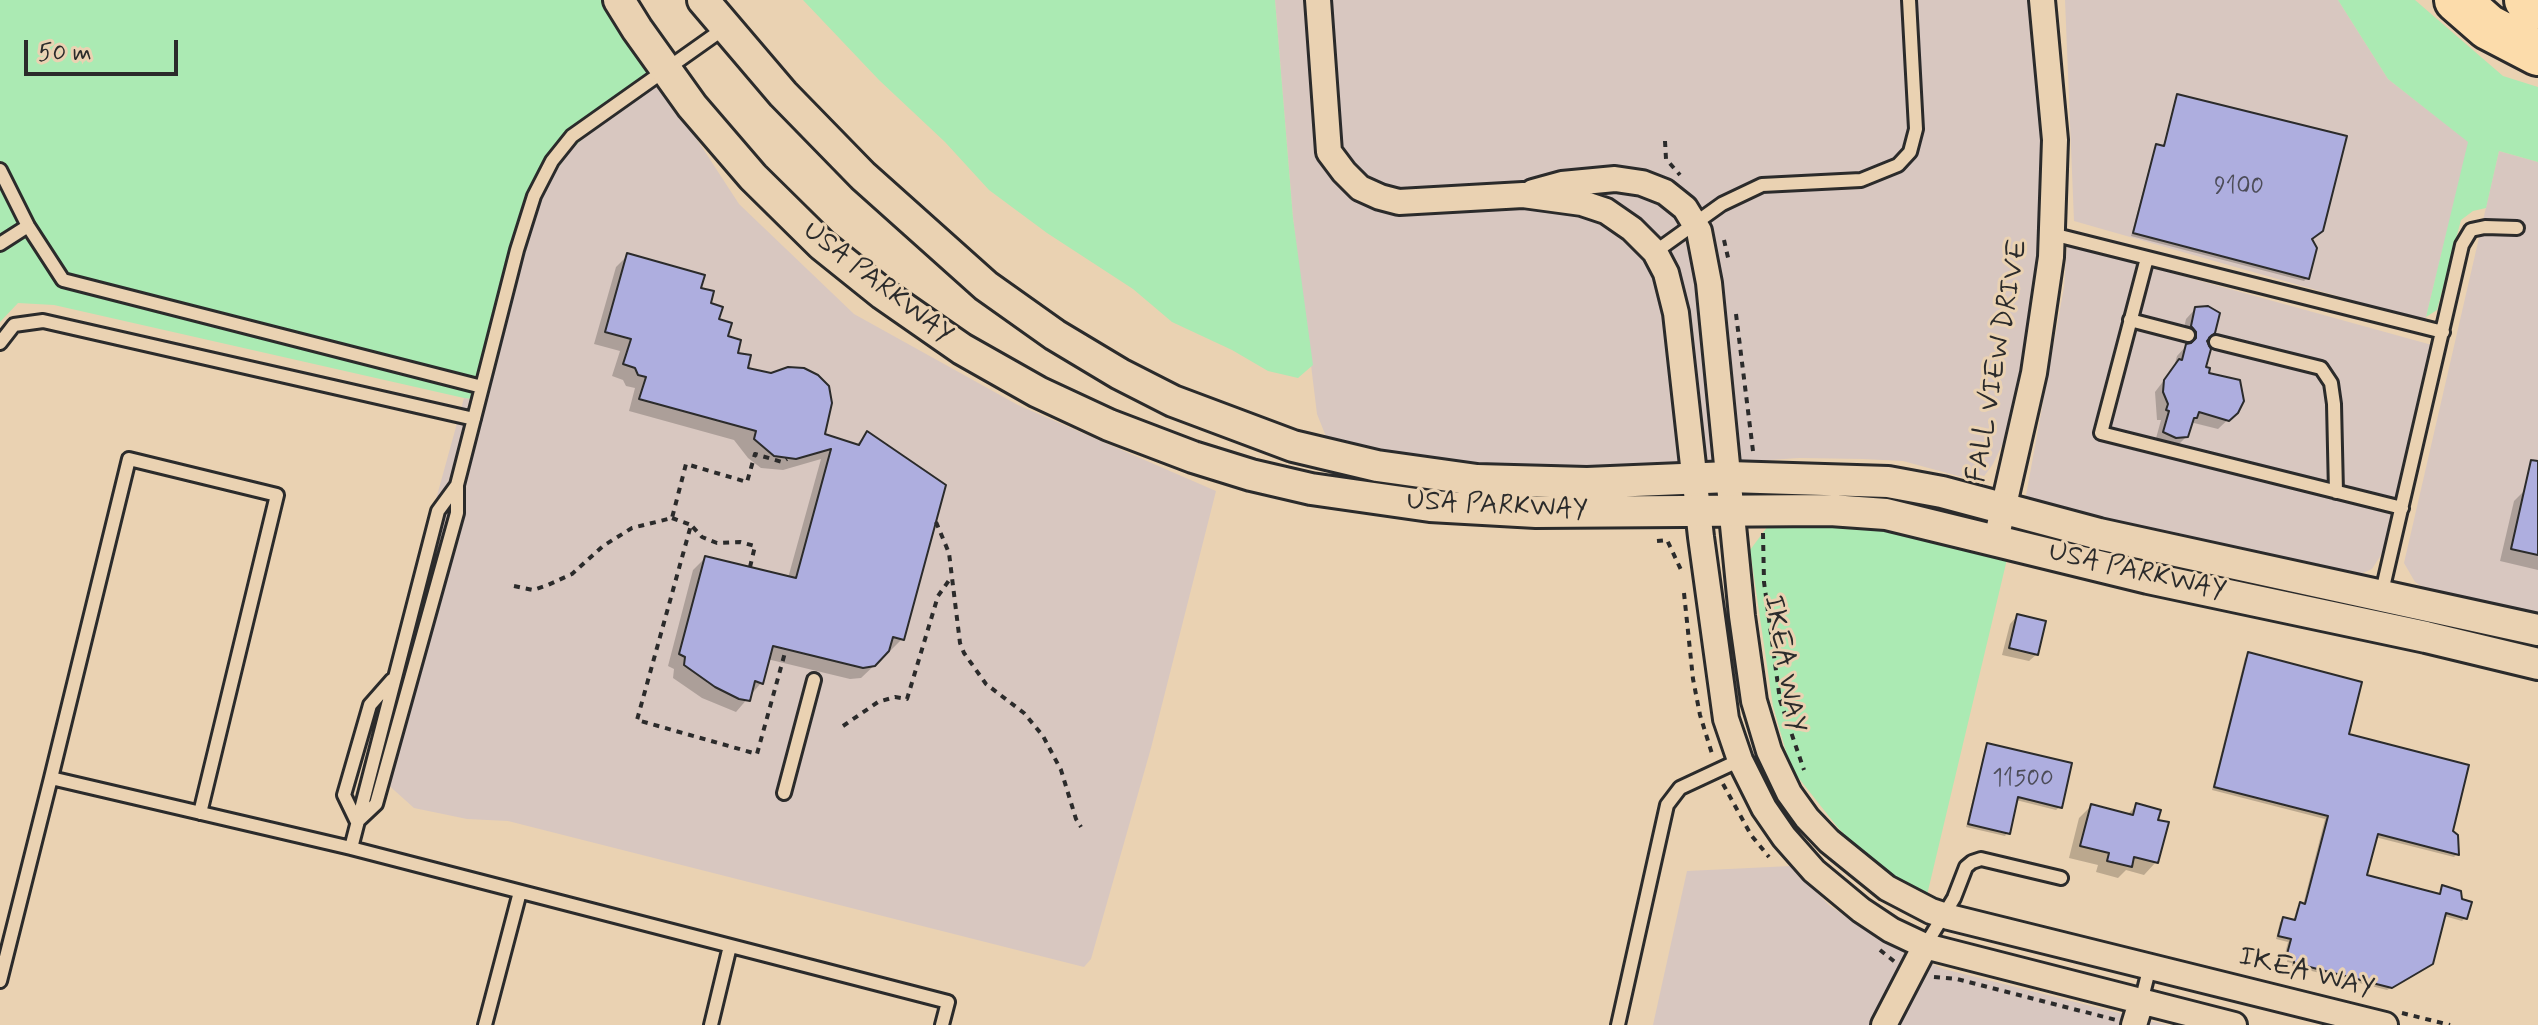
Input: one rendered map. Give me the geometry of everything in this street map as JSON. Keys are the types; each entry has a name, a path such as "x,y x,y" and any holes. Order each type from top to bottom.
{"highway":[{"path":"2457,0 2488,27 2538,53"},
{"path":"2527,0 2538,6"}],"street":[{"name":"USA PARKWAY","path":"619,0 666,70 753,177 799,224 858,275 962,349 1038,392 1096,420 1222,467 1366,499 1505,511 1864,511 1917,520 2222,594 2538,664"},
{"name":"USA PARKWAY","path":"703,0 783,94 863,176 986,286 1055,335 1120,374 1173,401 1293,446 1377,466 1477,480 1574,483 1729,477 1888,482 1930,489 2099,534 2533,628"},
{"name":"IKEA WAY","path":"1318,0 1329,152 1360,188 1399,202 1523,195 1582,203 1606,211 1632,229 1655,252 1666,273 1676,313 1721,695 1740,760 1764,808 1814,871 1861,910 1891,930 1925,946 2136,1017 2234,1025"},
{"name":"FALL VIEW DRIVE","path":"1996,540 2034,373 2047,293 2055,140 2042,0"},
{"name":"IKEA WAY","path":"1523,195 1562,184 1615,179 1628,181 1665,192 1685,208 1695,223 1705,251 1709,283 1742,616 1754,701 1778,773 1807,818 1848,858 1887,888 1944,915 2385,1025"},
{"path":"2222,594 2273,595 2363,606 2378,603 2381,596"},
{"path":"2395,631 2408,618 2480,633 2533,628"},
{"path":"1884,1025 1925,946"}],"lane":[{"path":"1655,252 1743,192 1762,185 1861,180 1898,165 1910,152 1916,129 1909,0"},
{"path":"357,822 376,804 457,513 457,485 517,250 534,196 552,161 572,136 726,27"},
{"path":"0,170 28,226 63,280 482,387"},
{"path":"0,244 28,226"},
{"path":"2381,596 2462,245 2471,230 2517,228"},
{"path":"2052,234 2443,332"},
{"path":"2147,258 2101,433 2402,508"},
{"path":"2130,320 2188,335"},
{"path":"0,343 14,325 43,321 474,419"},
{"path":"2216,342 2321,368 2331,383 2334,404 2336,492"},
{"path":"0,981 129,459 277,495 200,813"},
{"path":"351,848 438,511 457,485"},
{"path":"357,822 344,795 370,705 395,676"},
{"path":"784,793 814,680"},
{"path":"387,706 402,710"},
{"path":"1618,1025 1667,805 1680,788 1740,760"},
{"path":"51,778 351,848 948,1002 942,1025"},
{"path":"1925,946 1954,898 1966,867 1972,862 1981,859 2061,878"},
{"path":"485,1025 520,892"},
{"path":"711,1025 730,946"},
{"path":"2136,1017 2150,966"}],"path":[{"path":"1665,141 1666,159 1683,178"},
{"path":"1722,237 1727,245 1731,270"},
{"path":"1736,313 1753,451"},
{"path":"672,518 686,464 747,482 755,454 782,462 787,459"},
{"path":"514,586 533,590 548,585 572,574 619,535 640,525 672,518 691,525 702,537 717,543 740,542 755,546 750,567"},
{"path":"936,522 949,553 960,643 964,653 986,684 1024,713 1043,736 1061,770 1081,827"},
{"path":"691,525 637,720 757,754 786,649"},
{"path":"843,726 878,702 895,697 907,699 938,596 951,577"},
{"path":"1928,975 2136,1017"}],"shaded area":[{"path":"1275,0 2032,0 2043,95 2044,202 2037,283 2023,365 2005,439 1993,464 1980,482 1903,461 1863,459 1799,458 1608,471 1466,467 1329,444 1317,414 1293,218"},
{"path":"2065,0 2338,0 2388,79 2469,142 2425,321 2074,221"},
{"path":"657,78 739,204 854,314 1018,405 1216,491 1151,748 1091,959 1084,967 508,821 467,819 414,808 375,773 368,745 464,398 482,400 536,200 569,152 604,118"},
{"path":"2499,151 2538,162 2538,616 2429,591 2415,582 2404,563"},
{"path":"2067,244 2432,345 2383,552 2372,569 2356,576 2341,575 2025,501 2064,287"},
{"path":"1791,866 1829,905 1885,943 1944,969 2167,1025 1653,1025 1687,871"}],"green space":[{"path":"0,0 605,0 657,78 604,118 569,152 536,200 483,400 464,398 54,305 18,303 0,322"},
{"path":"803,0 1275,0 1293,218 1313,365 1298,378 1268,371 1172,322 1133,289 1047,233 989,190"},
{"path":"2338,0 2415,0 2503,76 2538,87 2538,162 2499,151 2486,208 2473,211 2461,220 2437,310 2426,317 2468,142 2388,79"},
{"path":"1771,522 1875,523 2008,555 1927,895 1866,855 1839,829 1797,776 1787,755 1773,706 1750,550"}],"building":[{"path":"2177,94 2347,136 2323,231 2312,239 2317,248 2309,279 2133,233 2156,144 2164,146"},
{"path":"627,253 705,275 701,288 714,291 711,303 723,307 719,319 732,323 728,336 741,340 738,353 751,355 748,368 771,373 788,367 804,368 818,375 829,386 832,403 825,434 859,445 867,431 946,485 904,640 893,637 889,651 875,666 863,668 773,646 763,684 755,681 750,701 715,687 684,665 685,657 679,654 705,556 796,578 831,449 796,459 774,456 754,439 756,431 639,399 646,377 638,375 635,368 623,364 631,339 605,332"},
{"path":"2208,306 2220,313 2215,333 2207,341 2211,349 2206,367 2210,368 2209,373 2240,380 2244,401 2229,421 2199,412 2188,437 2176,438 2163,432 2169,411 2166,410 2168,404 2163,392 2164,380 2179,359 2182,360 2186,344 2196,338 2191,326 2195,307"},
{"path":"2531,460 2538,461 2538,555 2511,549"},
{"path":"2017,614 2046,621 2038,655 2009,648"},
{"path":"2248,652 2362,682 2349,734 2469,765 2453,831 2458,835 2459,855 2378,834 2367,875 2440,894 2442,885 2461,891 2462,899 2472,902 2467,919 2446,913 2433,964 2392,988 2294,963 2291,955 2287,954 2291,939 2278,936 2283,917 2295,920 2300,902 2305,904 2328,816 2214,787"},
{"path":"1987,743 2072,763 2062,808 2018,797 2010,834 1968,824"},
{"path":"2136,803 2161,810 2158,820 2169,822 2158,863 2134,857 2132,867 2107,861 2109,853 2080,846 2091,804 2133,815"}]}
